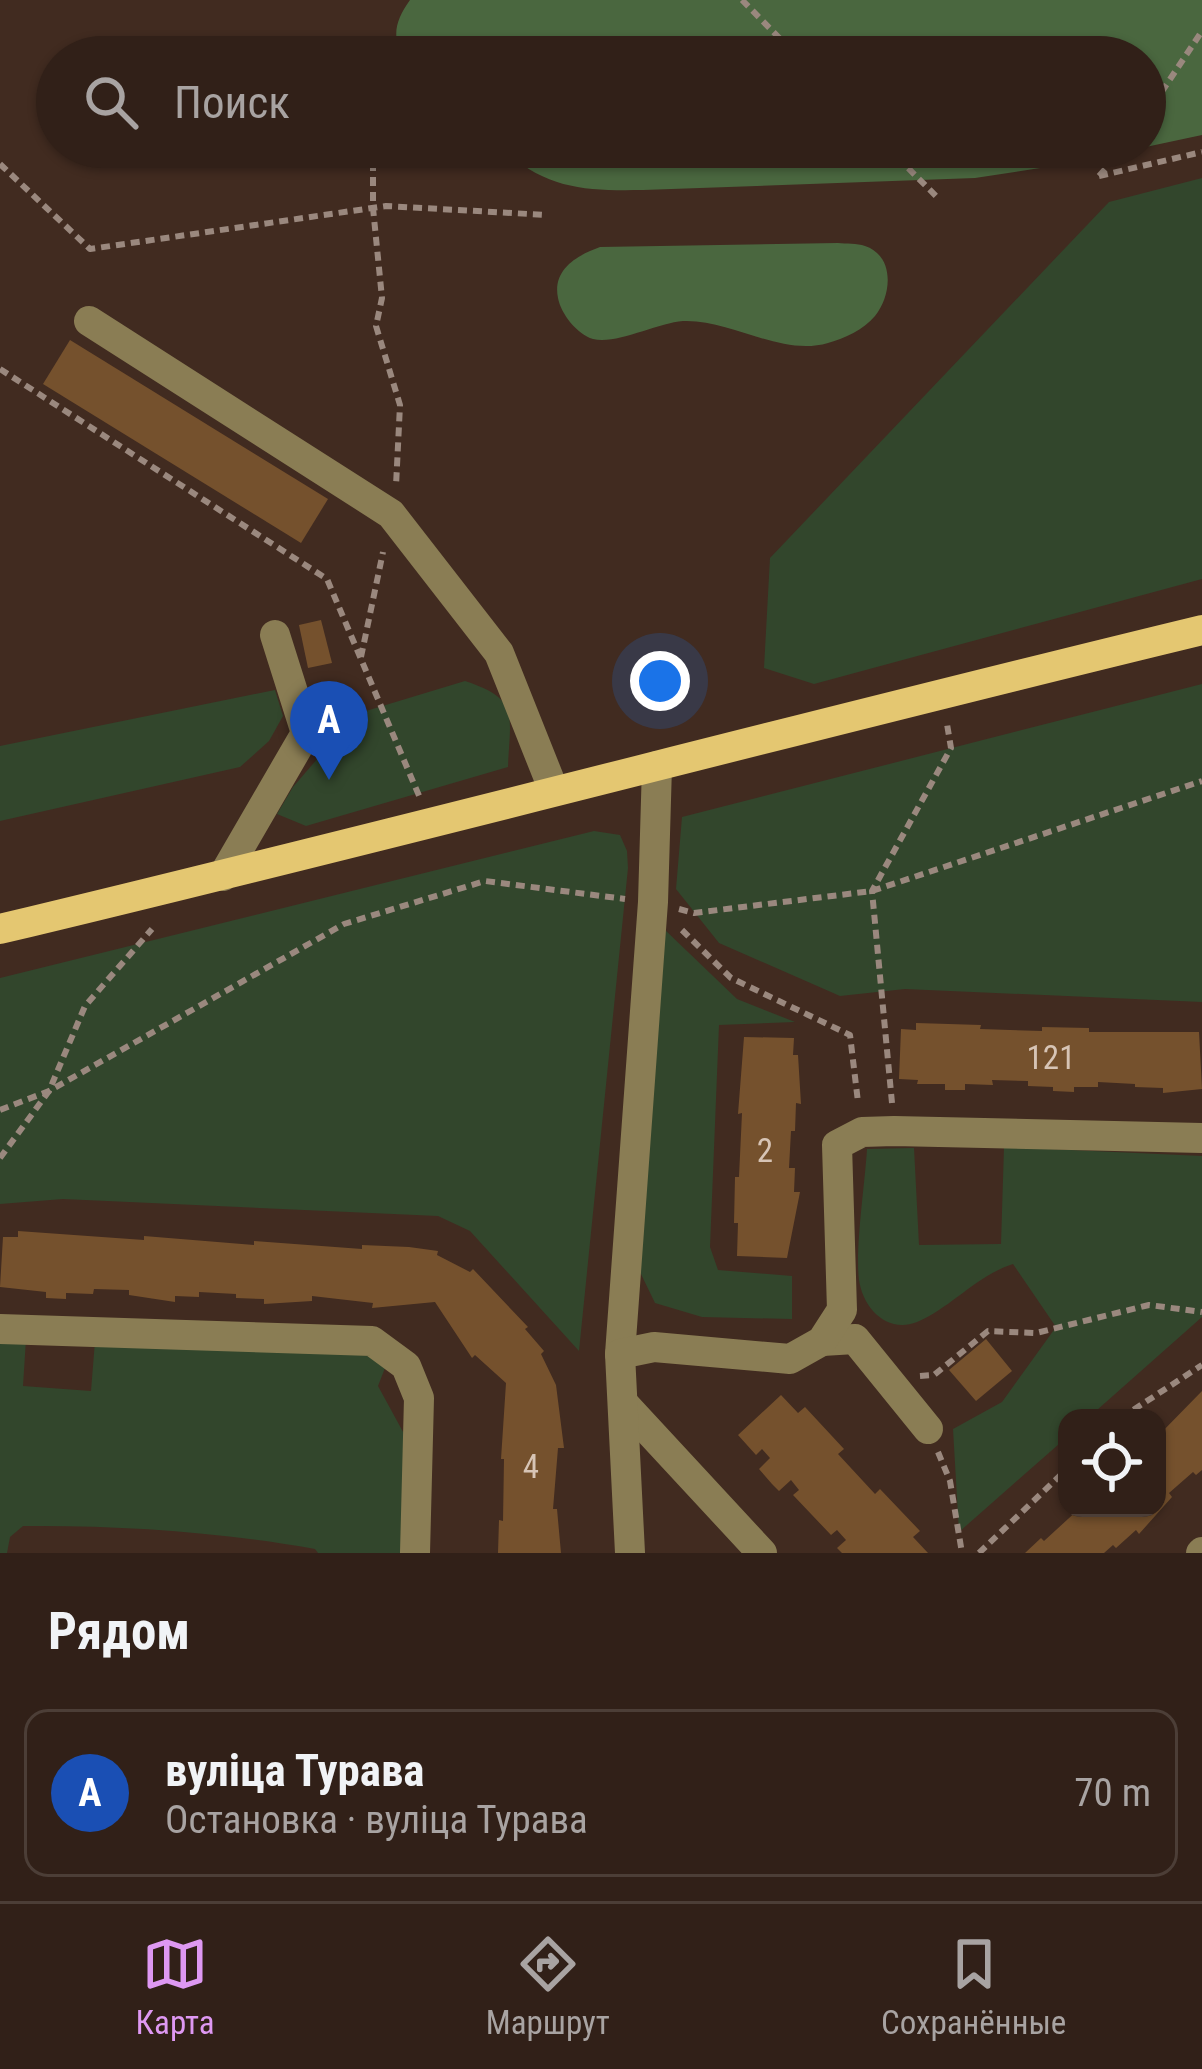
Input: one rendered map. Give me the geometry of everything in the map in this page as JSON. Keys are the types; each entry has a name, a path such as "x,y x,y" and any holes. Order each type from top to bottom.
{"main road":[{"path":"0,929 1202,629"}],"lane":[{"path":"89,321 391,514 499,653 554,790"},
{"path":"223,876 306,733 275,635"},
{"path":"630,1553 620,1354 653,902 657,766"},
{"path":"620,1354 654,1347 790,1359 822,1340 842,1310 837,1144 862,1132 1202,1138"},
{"path":"0,1329 372,1341 406,1366 419,1398 415,1553"},
{"path":"822,1340 855,1340 928,1429"},
{"path":"624,1404 762,1553"}],"path":[{"path":"742,0 777,36"},
{"path":"1166,85 1202,31"},
{"path":"1166,160 1202,152"},
{"path":"0,164 90,249 373,208 547,215"},
{"path":"361,658 398,479 400,405 376,326 382,298 373,168"},
{"path":"908,168 940,200"},
{"path":"1106,168 1099,176 1133,168"},
{"path":"0,369 327,579 431,825"},
{"path":"894,1131 872,891 951,748 941,693"},
{"path":"0,1110 49,1090 344,924 484,881 653,902 694,914 872,891 1202,781"},
{"path":"653,902 730,978 850,1034 862,1132"},
{"path":"0,1157 49,1090 85,1006 152,929"},
{"path":"886,1378 934,1375 988,1330 1036,1333 1149,1304 1202,1312"},
{"path":"1134,1409 1202,1365"},
{"path":"928,1429 950,1480 962,1553"},
{"path":"979,1553 1058,1478"}],"green space":[{"path":"410,0 1202,0 1202,135 1166,143 1166,36 397,36 401,14"},
{"path":"527,168 1040,168 975,178 643,190 584,188"},
{"path":"1202,178 1202,579 814,684 764,668 770,558 1109,202"},
{"path":"838,243 875,251 886,267 887,287 870,321 828,343 792,345 683,321 613,339 593,339 571,323 558,298 563,271 600,247"},
{"path":"465,681 495,695 508,711 508,767 306,826 277,814 293,787 356,714"},
{"path":"1202,684 1202,1002 905,989 840,996 719,943 676,889 682,817"},
{"path":"275,690 283,716 269,741 240,767 0,821 0,746"},
{"path":"594,831 620,835 628,868 579,1351 470,1231 438,1216 63,1199 0,1204 0,978"},
{"path":"664,929 737,999 795,1022 719,1025 710,1247 718,1270 792,1276 792,1319 702,1317 655,1303 640,1272"},
{"path":"1004,1147 1202,1156 1202,1317 1098,1409 1058,1409 1058,1445 959,1532 953,1429 1002,1402 1056,1327 1013,1264 917,1322 896,1324 878,1316 861,1290 858,1267 867,1149 914,1148 919,1245 1001,1244"},
{"path":"0,1339 26,1339 23,1386 91,1391 95,1341 370,1352 385,1368 378,1386 408,1441 406,1553 318,1553 206,1534 23,1526 10,1537 7,1553 0,1553"}],"building":[{"path":"70,340 328,499 301,543 43,384"},
{"path":"321,620 332,663 308,668 299,625"},
{"path":"916,1023 1042,1031 1042,1027 1199,1032 1202,1089 1163,1093 1163,1088 1098,1082 1098,1087 1074,1087 1074,1092 1028,1086 1028,1081 992,1080 993,1085 965,1084 965,1090 945,1090 945,1084 917,1084 918,1080 899,1079 901,1029 916,1030"},
{"path":"744,1037 794,1038 793,1055 798,1055 801,1104 796,1103 789,1168 795,1168 794,1192 800,1192 787,1258 737,1256 735,1177 739,1177"},
{"path":"18,1231 254,1245 254,1241 362,1249 362,1245 409,1247 438,1251 437,1255 470,1272 473,1269 528,1327 525,1329 544,1351 541,1354 556,1385 564,1448 558,1448 553,1509 557,1509 561,1553 498,1553 506,1383 475,1355 472,1358 435,1302 372,1308 373,1303 312,1296 312,1301 264,1304 264,1299 199,1292 199,1297 175,1296 175,1302 129,1295 129,1290 94,1289 93,1294 46,1298 46,1292 0,1287 3,1237 18,1237"},
{"path":"986,1339 1012,1371 976,1401 949,1370"},
{"path":"1202,1391 1202,1470 1169,1493 1172,1497 1166,1504 1166,1428"},
{"path":"781,1395 798,1413 805,1407 844,1449 838,1454 875,1494 880,1489 920,1531 913,1537 928,1553 842,1553 837,1548 846,1540 837,1530 831,1535 793,1495 799,1490 791,1480 779,1491 772,1484 759,1469 770,1458 762,1449 756,1455 738,1435"},
{"path":"1070,1517 1154,1517 1139,1534 1136,1530 1104,1553 1025,1553 1041,1538 1044,1541"}],"place":[{"name":"вуліца Турава","path":"329,780"}]}
